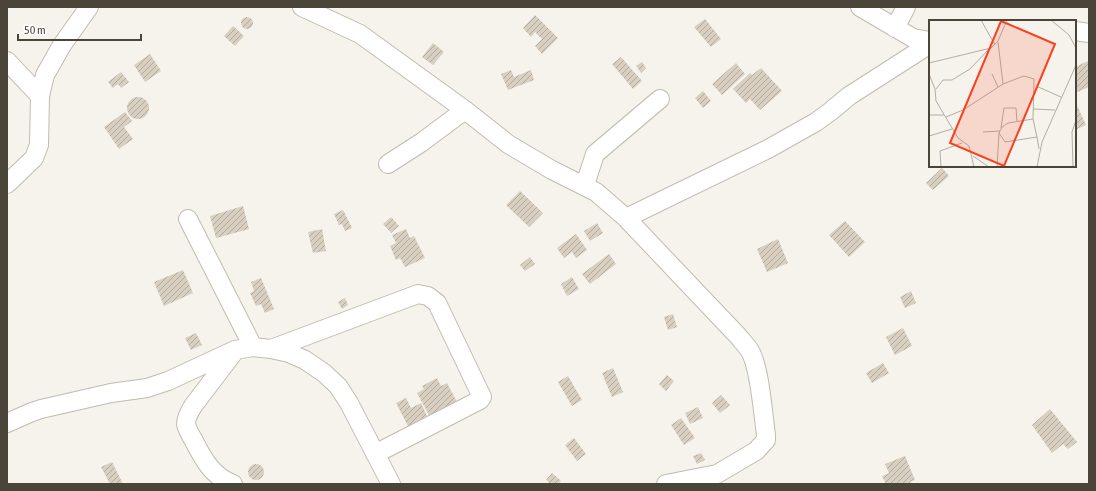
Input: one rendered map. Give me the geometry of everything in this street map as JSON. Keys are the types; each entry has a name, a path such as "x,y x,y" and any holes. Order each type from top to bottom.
{"street":[{"path":"7,184 34,158 38,151 40,96 45,75 58,51 89,7"},
{"path":"302,7 360,34 465,110 508,144 552,170 585,185 604,197 626,218 738,336 750,352 754,361 760,392 766,440 756,451 717,479 666,484"},
{"path":"860,7 872,12 913,38 929,43"},
{"path":"895,28 906,7"},
{"path":"1076,31 1089,33"},
{"path":"626,218 768,149 816,122 849,96 929,44"},
{"path":"7,61 40,96"},
{"path":"585,185 595,154 660,99"},
{"path":"388,164 422,142 465,110"},
{"path":"188,219 244,348"},
{"path":"271,349 418,294 428,296 437,303 482,393 482,397 474,404 375,454"},
{"path":"233,484 224,481 203,458 186,423 193,406 244,348"},
{"path":"7,423 41,409 111,393 148,388 168,381 244,348 271,349 289,353 306,360 324,373 338,386 349,403 391,484"}],"building":[{"path":"535,15 558,38 542,54 535,46 542,39 535,32 531,37 523,28"},
{"path":"249,17 252,18 252,28 245,29 242,28 241,21 242,18"},
{"path":"705,19 721,39 711,47 694,27"},
{"path":"233,26 244,36 235,46 224,36"},
{"path":"433,43 444,52 433,65 422,57"},
{"path":"150,54 161,71 145,82 134,65"},
{"path":"621,57 642,81 633,89 612,64"},
{"path":"1088,61 1089,63 1089,87 1076,93 1076,67"},
{"path":"642,62 646,68 641,73 636,66"},
{"path":"736,63 745,74 722,95 712,84"},
{"path":"761,68 782,91 760,110 750,99 746,103 733,89 750,73 752,75"},
{"path":"511,70 514,77 531,70 534,80 508,90 501,74"},
{"path":"121,72 129,82 121,88 118,84 113,88 108,82"},
{"path":"703,91 711,101 703,108 695,98"},
{"path":"138,97 146,100 149,108 146,116 138,119 130,116 127,108 130,100"},
{"path":"1076,103 1086,125 1076,130"},
{"path":"125,112 132,121 124,127 133,139 119,149 104,127"},
{"path":"942,168 949,176 933,190 926,183"},
{"path":"520,191 543,213 529,227 506,205"},
{"path":"243,206 249,229 216,238 210,216"},
{"path":"343,210 352,228 345,231 342,224 339,225 334,214"},
{"path":"391,217 399,226 391,233 383,224"},
{"path":"845,221 865,242 849,257 829,235"},
{"path":"597,223 603,233 590,241 584,231"},
{"path":"322,229 326,251 313,253 308,232"},
{"path":"406,229 410,238 414,236 425,258 405,267 400,258 396,260 390,246 396,243 392,235"},
{"path":"576,234 587,250 576,258 572,252 564,258 557,248"},
{"path":"778,239 788,263 767,272 757,249"},
{"path":"609,254 616,264 590,284 582,274"},
{"path":"530,257 535,264 525,271 520,265"},
{"path":"183,270 193,293 164,306 154,282"},
{"path":"572,277 579,289 567,296 561,284"},
{"path":"261,278 274,309 265,313 261,304 256,306 250,293 254,291 251,282"},
{"path":"911,291 916,303 905,308 900,297"},
{"path":"345,298 348,305 342,309 338,302"},
{"path":"673,314 677,327 668,330 664,317"},
{"path":"903,328 912,346 895,355 886,337"},
{"path":"196,333 202,345 191,350 185,338"},
{"path":"883,363 889,373 872,383 866,373"},
{"path":"613,368 623,392 612,397 602,373"},
{"path":"667,375 674,381 666,391 659,384"},
{"path":"568,376 582,400 572,406 558,382"},
{"path":"437,378 441,386 447,383 457,402 430,417 417,393 424,389 422,386"},
{"path":"721,395 730,405 720,413 712,403"},
{"path":"406,398 411,408 421,403 427,416 408,426 396,403"},
{"path":"698,407 703,418 690,424 685,413"},
{"path":"1050,409 1077,442 1068,449 1063,444 1052,453 1032,425"},
{"path":"681,418 695,438 684,445 671,425"},
{"path":"574,438 586,454 577,461 565,445"},
{"path":"701,453 705,460 697,464 693,456"},
{"path":"905,456 915,480 910,482 911,484 886,484 882,476 889,473 885,464"},
{"path":"112,462 123,484 110,484 101,467"},
{"path":"256,464 262,466 264,472 262,478 256,480 250,478 248,472 250,466"},
{"path":"552,473 561,481 558,484 547,484 549,482 546,480"}]}
